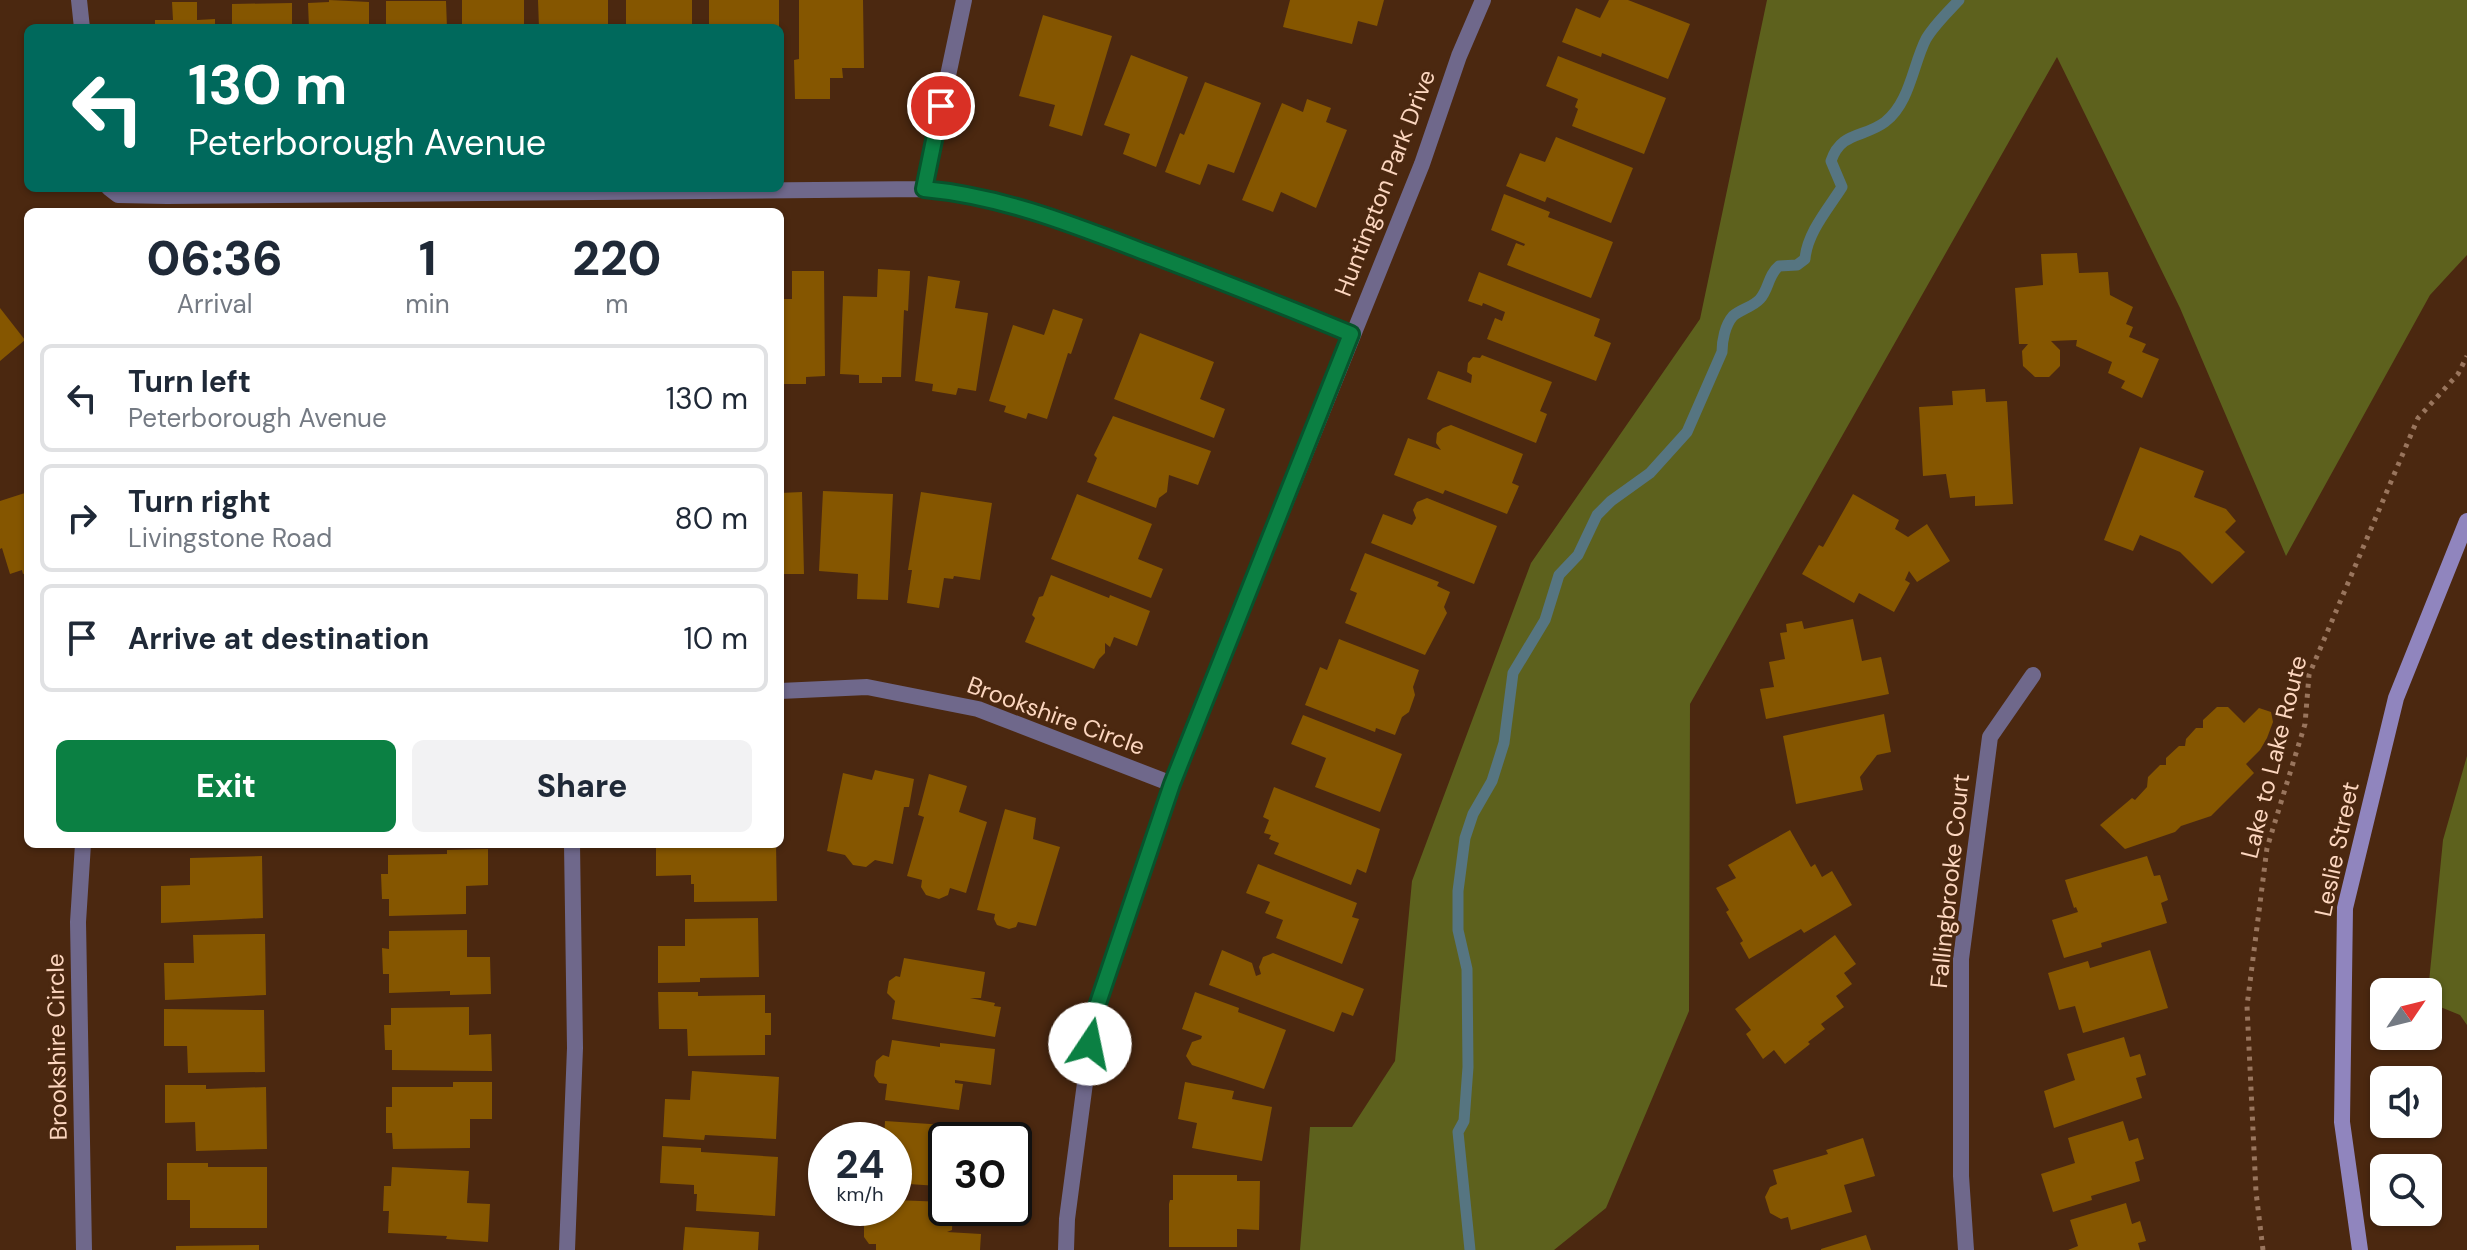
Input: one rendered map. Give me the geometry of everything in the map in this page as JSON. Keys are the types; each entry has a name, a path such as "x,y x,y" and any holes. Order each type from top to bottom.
{"main road":[{"name":"Leslie Street","path":"2360,1250 2342,1122 2345,908 2396,698 2467,521"}],"street":[{"path":"79,0 82,24"},
{"path":"924,189 964,0"},
{"name":"Huntington Park Drive","path":"1066,1250 1067,1219 1094,1015 1172,784 1422,164 1459,56 1483,0"},
{"path":"784,190 924,189 960,192 1027,209 1122,243 1351,334"},
{"path":"114,192 118,195 167,196 600,192"},
{"name":"Fallingbrooke Court","path":"1966,1250 1961,1176 1961,959 1990,737 2033,675"},
{"name":"Brookshire Circle","path":"784,691 867,687 978,709 1172,784"},
{"name":"Brookshire Circle","path":"83,848 78,922 84,1250"},
{"path":"567,1250 575,1048 572,848"}],"path":[{"name":"Lake to Lake Route","path":"2263,1250 2256,1192 2247,1006 2267,848 2305,724 2309,675 2418,418 2458,374 2467,356"}],"green space":[{"path":"1767,0 2467,0 2467,255 2430,295 2286,556 2180,308 2057,57 1690,704 1689,1011 1606,1208 1554,1250 1300,1250 1310,1127 1352,1127 1395,1061 1412,881 1531,563 1700,319"},
{"path":"2467,756 2467,1025 2460,1015 2442,1008 2442,978 2429,978 2443,840"}],"building":[{"path":"462,0 524,0 524,24 462,24"},
{"path":"538,0 608,0 608,24 539,24"},
{"path":"626,0 692,0 692,24 626,24"},
{"path":"709,0 779,0 779,24 709,24"},
{"path":"799,0 863,0 864,68 842,68 843,78 830,78 830,99 795,99 794,60 799,59"},
{"path":"1290,0 1384,0 1377,26 1358,21 1352,44 1283,27"},
{"path":"1609,0 1628,0 1690,24 1668,79 1602,53 1601,57 1562,42 1576,8 1600,18"},
{"path":"386,1 446,1 447,24 386,24"},
{"path":"172,2 197,2 197,20 215,19 215,24 155,24 155,20 173,20"},
{"path":"369,2 369,24 309,24 308,3"},
{"path":"292,3 292,24 232,24 232,4"},
{"path":"1043,15 1112,36 1082,136 1049,126 1055,105 1019,96"},
{"path":"1131,55 1188,77 1156,167 1123,154 1130,134 1104,125"},
{"path":"1558,56 1666,98 1644,154 1572,126 1578,99 1546,86"},
{"path":"1205,82 1261,103 1234,173 1208,164 1200,185 1165,172"},
{"path":"1307,99 1331,108 1326,122 1347,130 1316,208 1281,192 1273,212 1242,200 1282,103 1303,112"},
{"path":"1556,137 1633,168 1611,223 1547,197 1545,202 1506,186 1520,153 1545,162"},
{"path":"1504,194 1550,212 1548,217 1613,242 1591,298 1507,265 1516,243 1525,244 1491,230"},
{"path":"2077,253 2079,273 2108,272 2110,295 2133,307 2126,324 2133,327 2129,337 2146,344 2142,352 2159,359 2142,398 2121,388 2125,381 2108,373 2112,362 2076,346 2077,340 2051,341 2060,350 2060,366 2049,377 2035,377 2023,366 2022,351 2028,344 2019,344 2015,288 2043,285 2041,254"},
{"path":"878,269 910,271 908,311 904,310 901,377 882,377 882,383 859,383 859,375 840,374 843,296 877,297"},
{"path":"792,271 824,271 825,376 806,377 806,384 784,384 784,299 792,299"},
{"path":"1479,272 1600,319 1594,336 1611,343 1596,381 1487,339 1495,318 1502,321 1505,312 1468,301"},
{"path":"928,276 960,281 955,308 988,313 976,391 958,388 956,395 932,391 933,384 915,381"},
{"path":"0,308 24,341 0,361"},
{"path":"1053,309 1083,319 1071,354 1068,353 1047,419 1028,413 1026,419 1004,412 1006,406 989,401 1013,325 1044,335"},
{"path":"1140,333 1214,362 1200,399 1225,409 1214,438 1114,399"},
{"path":"1482,355 1552,382 1540,411 1547,414 1536,443 1427,399 1438,371 1471,383 1468,363 1473,357 1480,358"},
{"path":"1985,389 1986,402 2007,401 2013,504 1975,506 1975,496 1950,498 1946,474 1923,476 1919,407 1953,405 1952,391"},
{"path":"1113,416 1211,451 1198,485 1169,475 1167,492 1159,498 1156,508 1087,482 1097,458 1094,455"},
{"path":"1451,425 1523,454 1512,483 1519,486 1507,514 1445,490 1443,494 1394,475 1408,438 1441,450 1436,443 1437,433"},
{"path":"2140,447 2204,471 2194,497 2226,509 2236,521 2225,532 2245,552 2212,584 2180,552 2140,535 2133,551 2104,540"},
{"path":"823,491 893,494 888,600 857,599 858,574 819,571"},
{"path":"802,492 804,574 784,574 784,493"},
{"path":"921,492 992,503 980,580 954,576 953,579 944,578 939,608 907,603 912,570 908,570"},
{"path":"24,493 24,574 22,570 10,574 0,549 0,501"},
{"path":"1077,494 1152,524 1138,559 1163,569 1151,598 1051,559"},
{"path":"1853,494 1899,520 1895,529 1908,537 1927,524 1950,561 1917,582 1909,571 1905,580 1910,583 1894,612 1859,593 1854,603 1802,574 1819,545 1823,547"},
{"path":"1427,498 1497,526 1474,584 1371,543 1383,514 1412,525 1416,518 1413,510 1417,502"},
{"path":"1365,553 1439,582 1437,586 1450,592 1444,607 1447,613 1425,655 1345,623 1357,593 1350,590"},
{"path":"1051,575 1150,611 1137,646 1114,637 1110,647 1105,643 1105,653 1094,669 1025,642 1035,618 1032,615"},
{"path":"1853,619 1862,661 1881,657 1889,694 1766,719 1760,689 1774,687 1769,662 1785,659 1780,633 1787,632 1786,624 1802,621 1804,629"},
{"path":"1339,639 1419,670 1409,712 1402,717 1395,735 1376,728 1375,732 1305,705 1320,667 1327,670"},
{"path":"2217,707 2228,707 2244,723 2259,708 2271,712 2273,722 2267,738 2246,764 2254,773 2211,816 2125,849 2100,825 2132,798 2135,800 2147,787 2148,777 2160,765 2166,765 2166,758 2179,746 2185,746 2186,739 2196,728 2203,728 2203,720"},
{"path":"1884,714 1891,752 1877,755 1860,777 1863,790 1796,804 1783,736"},
{"path":"1303,715 1402,754 1380,812 1315,787 1326,758 1291,744"},
{"path":"875,770 914,779 909,807 904,807 893,864 875,860 866,867 853,865 845,855 827,851 843,773 872,780"},
{"path":"929,774 967,786 959,812 987,822 966,893 950,888 948,895 939,899 926,895 921,887 922,880 907,876 924,817 918,815"},
{"path":"1274,787 1380,829 1366,873 1357,869 1351,885 1274,854 1279,843 1264,833 1269,820 1263,817"},
{"path":"1005,809 1036,818 1033,839 1060,847 1036,926 1018,922 1016,927 1009,929 997,925 995,914 977,910"},
{"path":"1790,830 1811,867 1815,864 1822,877 1832,871 1852,905 1804,933 1801,929 1749,959 1740,943 1743,941 1726,912 1729,910 1716,888 1736,878 1728,865"},
{"path":"656,848 776,848 777,901 694,902 691,875 656,876"},
{"path":"488,849 488,885 466,886 466,914 389,916 389,899 382,899 381,874 388,874 388,855 447,854 447,850"},
{"path":"262,856 263,918 161,923 161,886 190,885 190,858"},
{"path":"2147,856 2154,876 2160,875 2168,900 2161,903 2167,923 2064,958 2052,920 2078,912 2065,880"},
{"path":"1258,864 1357,903 1352,917 1359,919 1342,964 1276,938 1283,920 1265,913 1270,902 1246,893"},
{"path":"758,918 759,977 700,978 700,982 658,983 658,946 685,946 685,919"},
{"path":"467,930 467,957 490,957 491,994 450,995 450,991 389,993 389,974 383,974 382,948 389,949 389,931"},
{"path":"265,934 266,995 165,1000 164,963 194,963 193,935"},
{"path":"1835,935 1856,964 1844,973 1852,984 1836,996 1844,1007 1821,1024 1825,1029 1785,1064 1774,1050 1763,1059 1746,1034 1751,1030 1735,1009"},
{"path":"1222,950 1252,963 1256,976 1261,974 1259,967 1263,957 1273,953 1364,989 1353,1016 1342,1012 1334,1032 1209,985"},
{"path":"2150,950 2168,1008 2083,1033 2075,1006 2059,1010 2048,973 2088,961 2090,968"},
{"path":"904,958 985,972 981,998 970,998 1001,1007 995,1037 892,1019 895,1001 887,993 889,981 900,977"},
{"path":"658,992 698,992 698,996 765,995 765,1013 771,1013 771,1035 765,1035 765,1055 688,1056 687,1029 659,1029"},
{"path":"1195,992 1286,1030 1264,1089 1192,1065 1186,1056 1192,1042 1202,1036 1182,1029"},
{"path":"469,1007 469,1035 491,1034 492,1071 392,1070 392,1050 385,1050 384,1025 391,1025 391,1008"},
{"path":"164,1009 264,1010 265,1072 188,1073 187,1046 164,1046"},
{"path":"2124,1037 2130,1057 2140,1054 2146,1075 2136,1078 2142,1098 2054,1128 2044,1091 2075,1080 2067,1054"},
{"path":"892,1040 940,1047 940,1043 995,1049 991,1085 955,1080 955,1083 963,1084 959,1110 885,1100 887,1084 879,1083 874,1076 876,1061 883,1055 889,1057"},
{"path":"692,1071 779,1077 776,1139 705,1135 704,1140 663,1137 665,1099 690,1100"},
{"path":"453,1082 492,1082 492,1119 470,1119 470,1148 393,1149 392,1133 386,1133 386,1107 392,1107 392,1087 453,1087"},
{"path":"1185,1082 1234,1091 1232,1099 1272,1107 1262,1161 1192,1148 1197,1123 1178,1119"},
{"path":"165,1085 206,1085 206,1089 266,1087 267,1149 196,1151 195,1122 165,1123"},
{"path":"2123,1121 2129,1141 2138,1138 2144,1159 2135,1162 2140,1181 2053,1212 2041,1174 2075,1163 2068,1138"},
{"path":"912,1123 928,1124 928,1185 912,1184"},
{"path":"1863,1138 1875,1176 1844,1185 1852,1212 1791,1230 1788,1217 1781,1219 1770,1213 1765,1197 1770,1187 1777,1184 1773,1170 1828,1154 1826,1150"},
{"path":"662,1146 778,1157 775,1216 696,1211 694,1185 660,1183"},
{"path":"167,1163 267,1167 267,1228 190,1228 190,1200 167,1200"},
{"path":"392,1167 469,1171 467,1203 490,1204 488,1242 388,1233 389,1211 383,1211 384,1186 391,1186"},
{"path":"1173,1175 1237,1175 1237,1181 1260,1181 1259,1230 1237,1229 1237,1247 1169,1247"},
{"path":"912,1201 928,1201 928,1226 952,1226 952,1230 947,1232 981,1234 980,1250 876,1250 876,1244 869,1244 864,1237 864,1226 912,1226"},
{"path":"2126,1203 2132,1224 2140,1221 2146,1241 2138,1243 2140,1250 2068,1250 2078,1246 2070,1220"},
{"path":"685,1227 759,1232 758,1250 683,1250"},
{"path":"1866,1235 1871,1250 1821,1250 1821,1249"},
{"path":"259,1245 259,1250 176,1250 176,1246"}],"waterway":[{"path":"1470,1250 1458,1132 1464,1121 1468,1067 1467,969 1458,930 1458,891 1465,838 1473,814 1492,781 1504,743 1513,673 1545,620 1559,575 1578,555 1597,515 1650,473 1687,432 1722,352 1724,333 1730,320 1760,299 1779,266 1797,265 1805,259 1814,231 1842,187 1831,161 1835,151 1847,140 1877,127 1893,114 1906,94 1926,39 1959,0"}],"route":[{"path":"941,106 924,189 960,192 1027,209 1351,334 1172,784 1094,1015 1090,1044"}]}
